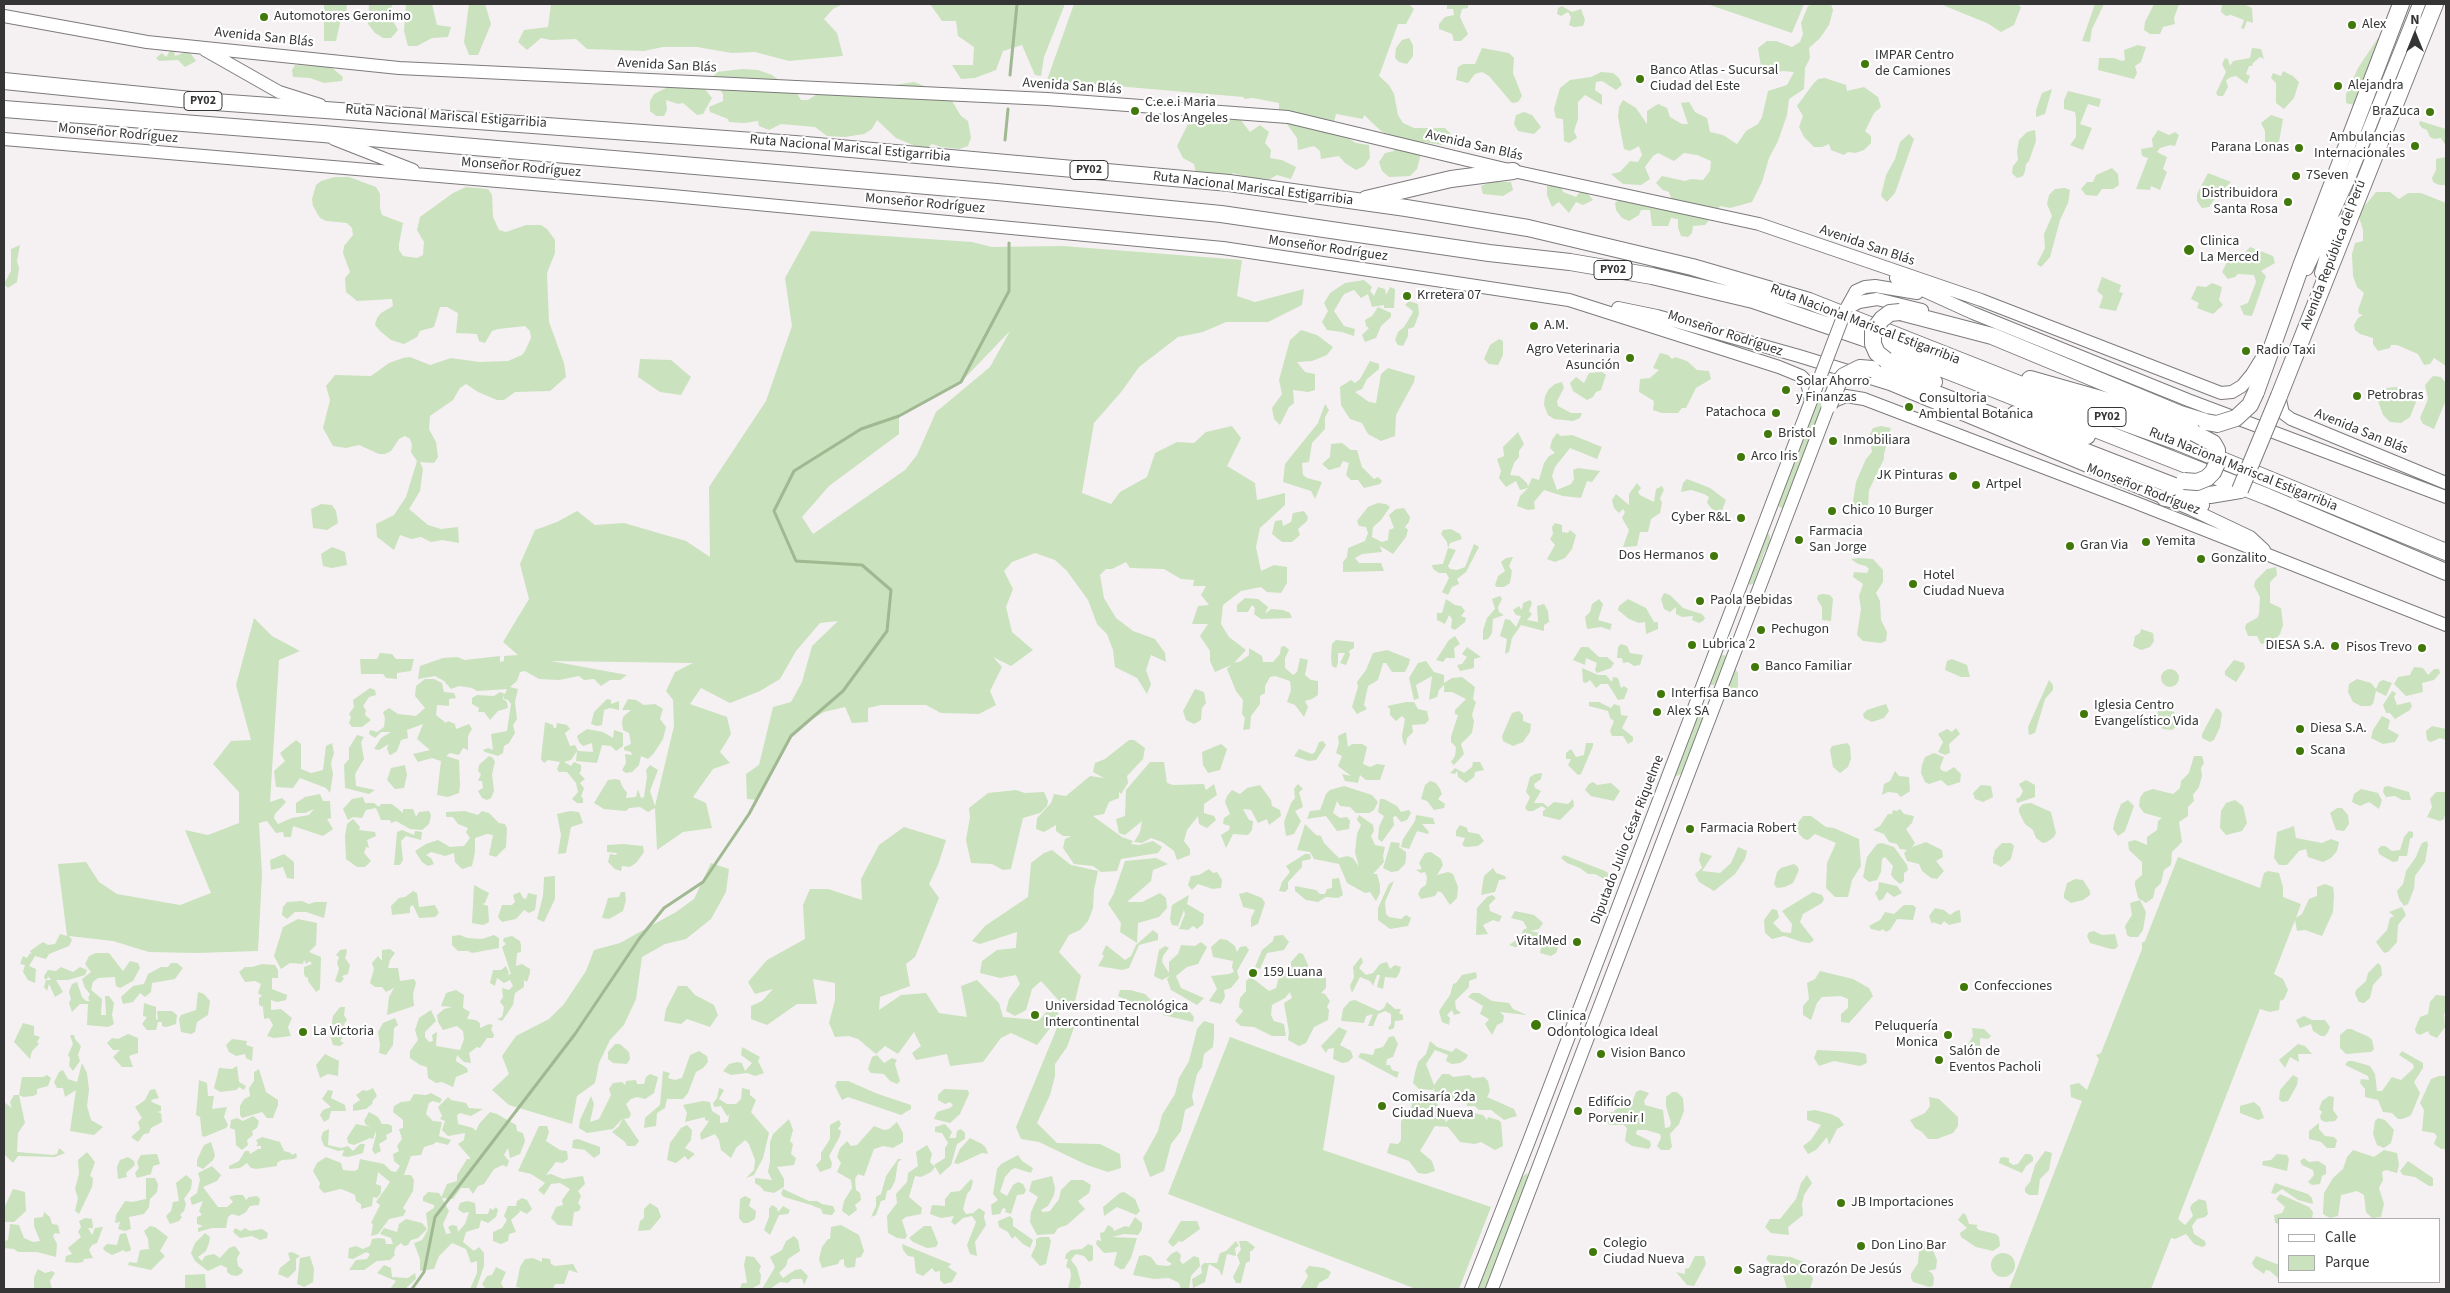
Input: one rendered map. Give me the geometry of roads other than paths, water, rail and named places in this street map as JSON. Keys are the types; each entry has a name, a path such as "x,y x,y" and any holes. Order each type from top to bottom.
{"highway":[{"name":"Avenida República del Perú","path":"2200,428 2236,418 2250,405 2402,4"},
{"name":"Avenida República del Perú","path":"2240,490 2435,4"},
{"name":"Ruta Nacional Mariscal Estigarribia","path":"4,81 201,101 334,109 795,144 1180,178 1356,201 1528,228 1700,269 1809,301 2195,449 2446,552"},
{"name":"Ruta Nacional Mariscal Estigarribia","path":"4,109 323,134 987,191 1221,214 1488,253 1570,262 1652,276 1753,300 1822,323 2268,497 2446,572"},
{"path":"1356,201 1450,179 1513,171"},
{"path":"2108,461 2184,481 2197,482 2207,478 2213,472 2217,463 2217,450 2200,428 2180,414 1992,336 1900,312 1890,313 1882,319 1873,331 1873,344 1877,353 1886,360 1920,376 2009,412 2096,439 2133,445"},
{"path":"1977,367 2077,392 2200,428"},
{"path":"1829,405 1838,383 1844,376 1860,368 1872,370 2187,491 2210,495 2240,490"},
{"path":"2165,498 2210,505 2224,504 2237,496 2240,490"}],"street":[{"path":"2301,340 2348,181 2419,4"},
{"name":"Avenida San Blás","path":"4,16 147,42 460,72 1047,99 1288,118 1513,171 1759,224 1862,261 1982,300 2222,393 2232,392 2247,380 2278,331 2348,181"},
{"path":"198,46 279,92 334,109"},
{"path":"323,134 426,176"},
{"name":"Monseñor Rodríguez","path":"4,140 662,194 1223,248 1568,300 1795,373 1806,382 1811,401"},
{"path":"1862,261 1929,295 2188,400 2446,497"},
{"name":"Diputado Julio César Riquelme","path":"1471,1289 1846,309 1856,292 1865,287 1875,286 1929,295"},
{"path":"1846,309 1860,302 1877,299 1903,304 1992,336"},
{"path":"1568,300 1594,302 1657,316 1890,384 2165,498 2250,537 2270,555"},
{"name":"Monseñor Rodríguez","path":"1829,405 1846,396 1864,399 2270,555 2446,625"},
{"name":"Avenida San Blás","path":"2279,396 2282,414 2291,419 2446,483"},
{"path":"1492,1289 1829,405"}],"waterway":[{"path":"1010,75 1017,4"},
{"path":"1005,140 1008,109"},
{"path":"412,1289 424,1272 435,1217 575,1034 639,939 664,908 703,882 749,814 791,736 843,691 887,631 891,590 862,565 796,561 774,511 794,471 861,429 899,416 961,382 1009,291 1009,243"}],"place":[{"name":"Automotores Geronimo","path":"264,17"},
{"name":"Alex","path":"2352,25"},
{"name":"IMPAR Centro de Camiones","path":"1865,64"},
{"name":"Banco Atlas - Sucursal Ciudad del Este","path":"1640,79"},
{"name":"Alejandra","path":"2338,86"},
{"name":"C.e.e.i Maria de los Angeles","path":"1135,111"},
{"name":"BraZuca","path":"2430,112"},
{"name":"Ambulancias Internacionales","path":"2415,146"},
{"name":"Parana Lonas","path":"2299,148"},
{"name":"7Seven","path":"2296,176"},
{"name":"Distribuidora Santa Rosa","path":"2288,202"},
{"name":"Clinica La Merced","path":"2189,250"},
{"name":"Krretera 07","path":"1407,296"},
{"name":"A.M.","path":"1534,326"},
{"name":"Radio Taxi","path":"2246,351"},
{"name":"Agro Veterinaria Asunción","path":"1630,358"},
{"name":"Solar Ahorro y Finanzas","path":"1786,390"},
{"name":"Petrobras","path":"2357,396"},
{"name":"Consultoria Ambiental Botanica","path":"1909,407"},
{"name":"Patachoca","path":"1776,413"},
{"name":"Bristol","path":"1768,434"},
{"name":"Inmobiliara","path":"1833,441"},
{"name":"Arco Iris","path":"1741,457"},
{"name":"JK Pinturas","path":"1953,476"},
{"name":"Artpel","path":"1976,485"},
{"name":"Chico 10 Burger","path":"1832,511"},
{"name":"Cyber R&L","path":"1741,518"},
{"name":"Farmacia San Jorge","path":"1799,540"},
{"name":"Yemita","path":"2146,542"},
{"name":"Gran Via","path":"2070,546"},
{"name":"Dos Hermanos","path":"1714,556"},
{"name":"Gonzalito","path":"2201,559"},
{"name":"Hotel Ciudad Nueva","path":"1913,584"},
{"name":"Paola Bebidas","path":"1700,601"},
{"name":"Pechugon","path":"1761,630"},
{"name":"Lubrica 2","path":"1692,645"},
{"name":"DIESA S.A.","path":"2335,646"},
{"name":"Pisos Trevo","path":"2422,648"},
{"name":"Banco Familiar","path":"1755,667"},
{"name":"Interfisa Banco","path":"1661,694"},
{"name":"Alex SA","path":"1657,712"},
{"name":"Iglesia Centro Evangelístico Vida","path":"2084,714"},
{"name":"Diesa S.A.","path":"2300,729"},
{"name":"Scana","path":"2300,751"},
{"name":"Farmacia Robert","path":"1690,829"},
{"name":"VitalMed","path":"1577,942"},
{"name":"159 Luana","path":"1253,973"},
{"name":"Confecciones","path":"1964,987"},
{"name":"Universidad Tecnológica Intercontinental","path":"1035,1015"},
{"name":"Clinica Odontologica Ideal","path":"1536,1025"},
{"name":"La Victoria","path":"303,1032"},
{"name":"Peluquería Monica","path":"1948,1035"},
{"name":"Vision Banco","path":"1601,1054"},
{"name":"Salón de Eventos Pacholi","path":"1939,1060"},
{"name":"Comisaría 2da Ciudad Nueva","path":"1382,1106"},
{"name":"Edifício Porvenir I","path":"1578,1111"},
{"name":"JB Importaciones","path":"1841,1203"},
{"name":"Don Lino Bar","path":"1861,1246"},
{"name":"Colegio Ciudad Nueva","path":"1593,1252"},
{"name":"Sagrado Corazón De Jesús","path":"1738,1270"}]}
